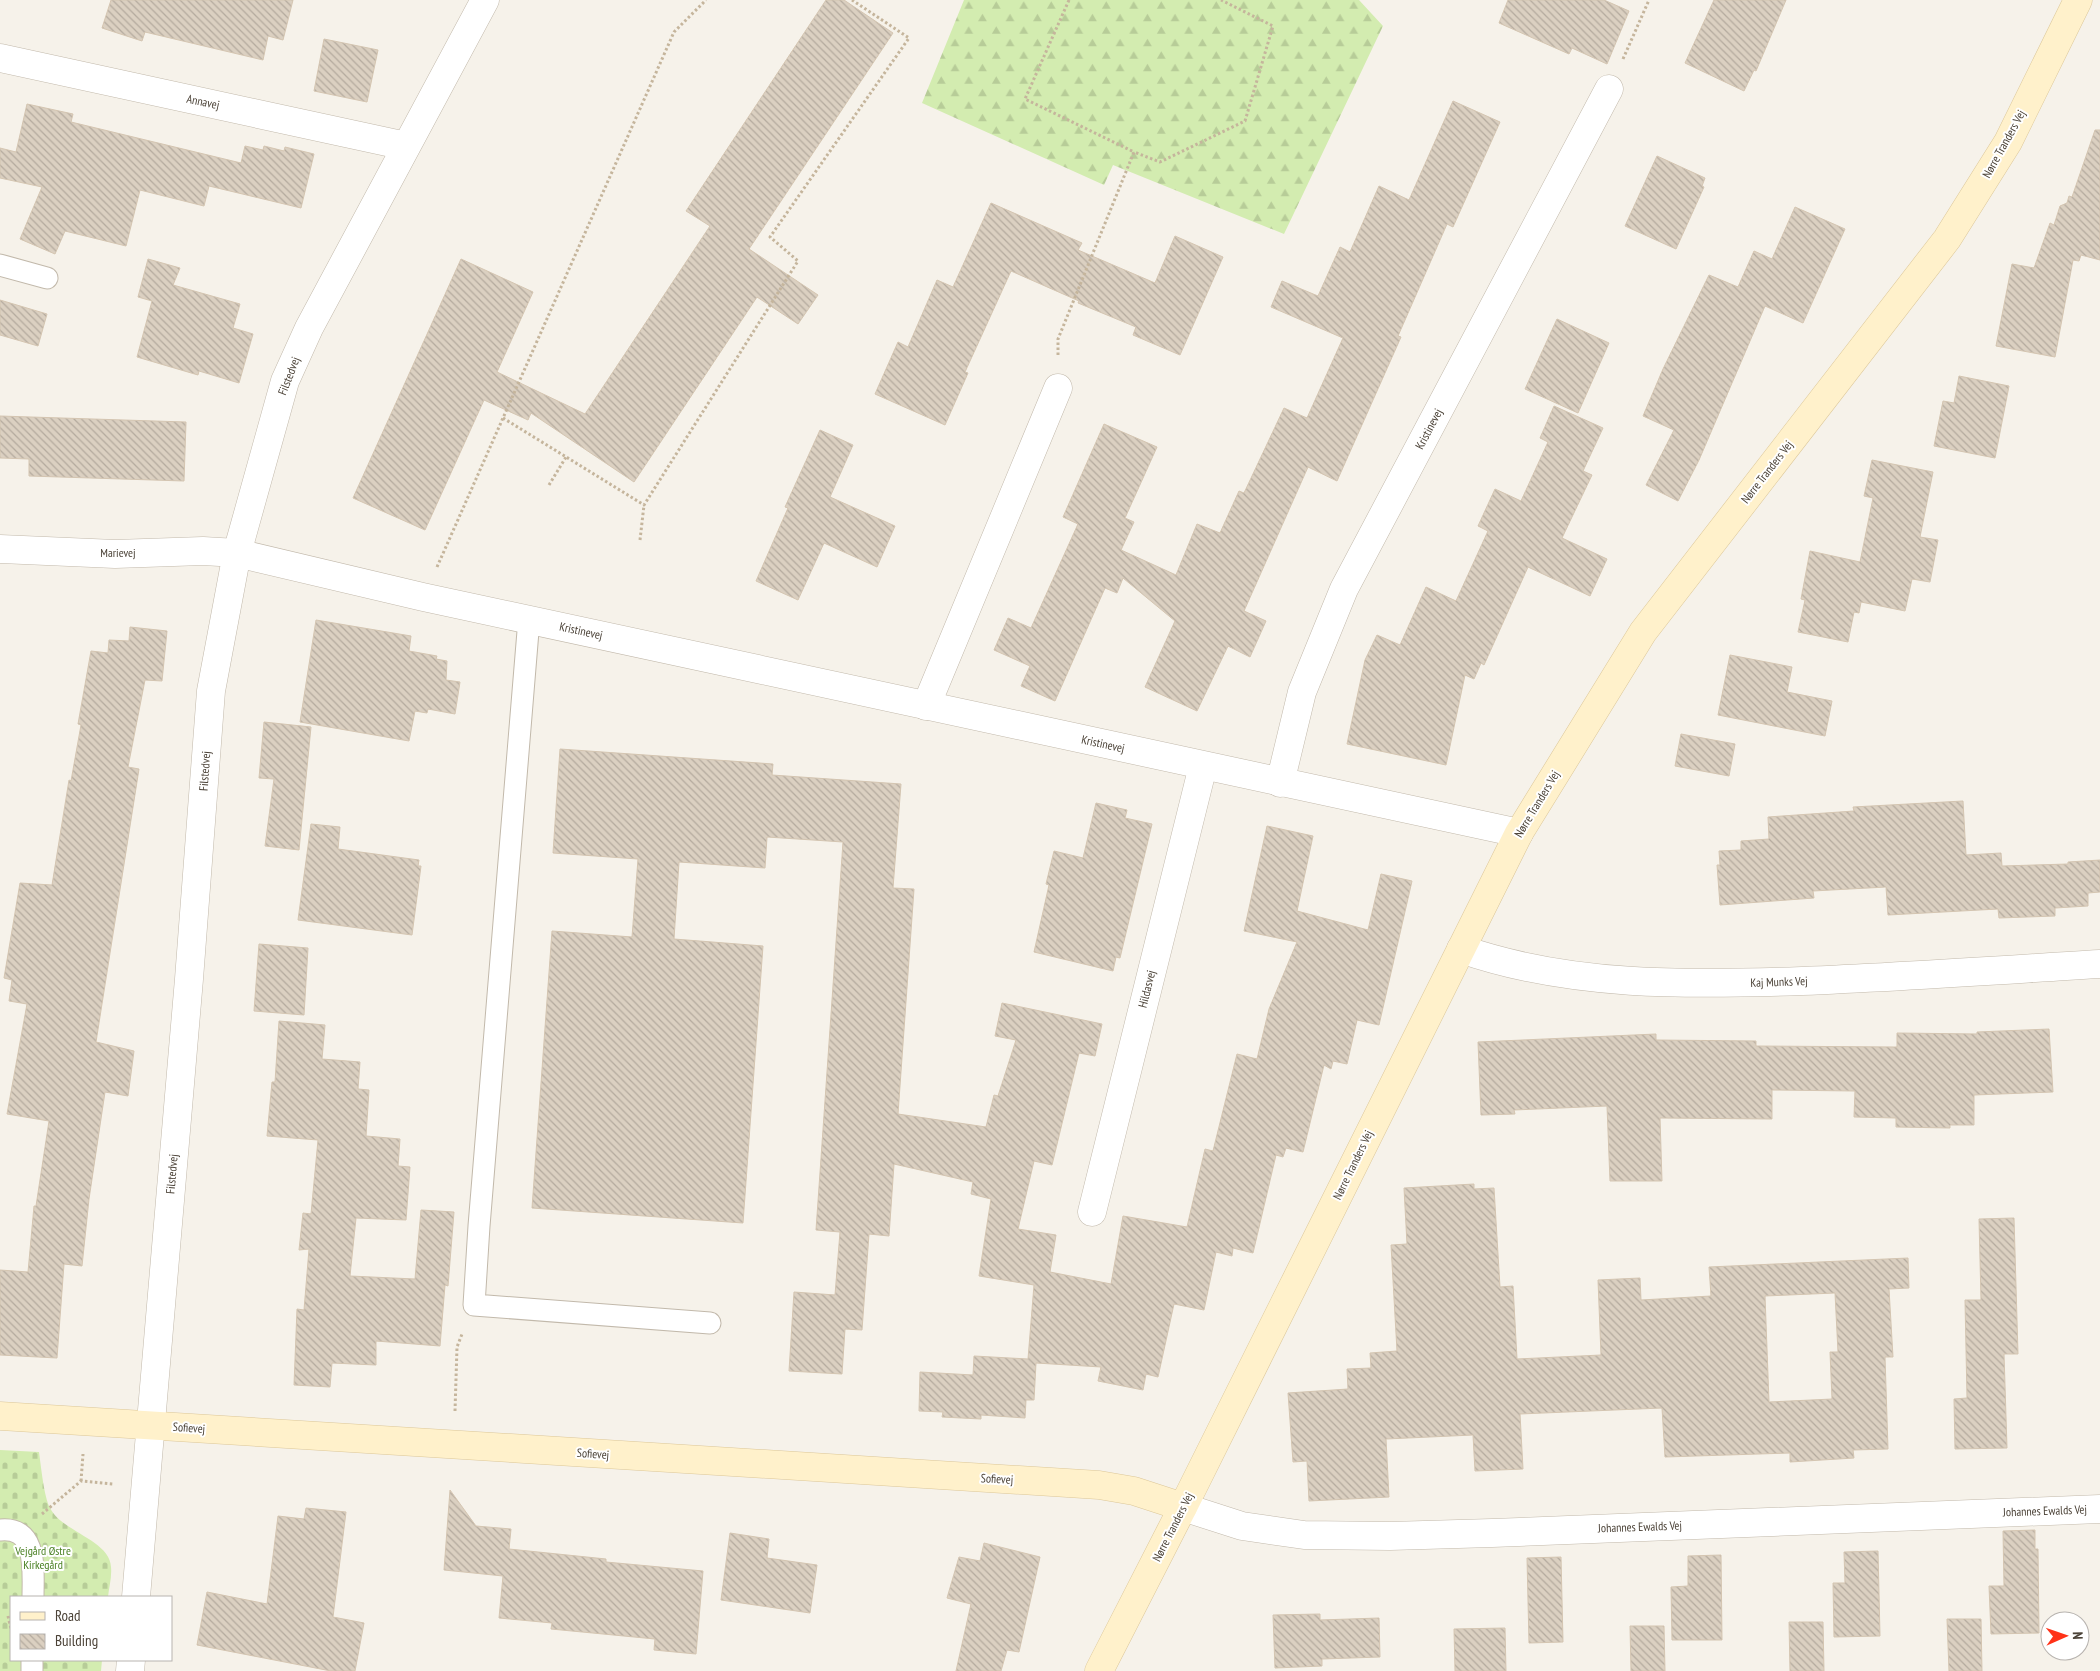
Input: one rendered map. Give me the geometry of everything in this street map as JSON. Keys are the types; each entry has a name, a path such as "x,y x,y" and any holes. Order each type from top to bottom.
{"street":[{"name":"Filstedvej","path":"136,1596 190,969 211,691 237,553 284,381 308,328 485,0"},
{"name":"Nørre Tranders Vej","path":"1099,1671 1183,1507 1519,833 1643,632 1947,240 2008,142 2078,0"},
{"name":"Annavej","path":"0,58 406,146"},
{"name":"Kristinevej","path":"1280,783 1302,692 1344,589 1609,89"},
{"path":"926,706 1058,388"},
{"name":"Marievej","path":"0,549 114,554 237,553"},
{"name":"Kristinevej","path":"237,553 423,597 1519,833"},
{"name":"Hildasvej","path":"1092,1212 1203,766"},
{"name":"Kaj Munks Vej","path":"1461,949 1487,958 1522,966 1596,978 1709,984 1840,979 2100,964"},
{"name":"Sofievej","path":"0,1416 1099,1486 1134,1492 1183,1507"},
{"name":"Johannes Ewalds Vej","path":"1183,1507 1251,1528 1304,1535 1390,1536 2100,1509"}],"lane":[{"path":"0,265 48,278"},
{"path":"529,619 474,1305 710,1323"},
{"path":"0,1530 10,1529 22,1533 29,1544 33,1596"}],"path":[{"path":"423,597 674,32 706,0"},
{"path":"640,540 644,505 798,261 770,237 909,38 852,0"},
{"path":"1069,0 1025,99 1134,152 1160,162 1245,120 1273,26 1222,0"},
{"path":"1609,89 1649,0"},
{"path":"1058,388 1058,339 1134,152"},
{"path":"504,418 644,505"},
{"path":"549,485 566,457"},
{"path":"455,1408 457,1347"},
{"path":"22,1533 49,1507 81,1481 146,1486"}],"green space":[{"path":"964,0 1359,0 1383,26 1284,234 1113,165 1104,185 922,103"},
{"name":"Vejgård Østre Kirkegård","path":"0,1450 39,1452 44,1489 50,1508 64,1524 103,1550 109,1558 111,1578 108,1596 10,1596 10,1661 102,1661 101,1671 0,1671"}],"building":[{"path":"111,0 293,0 283,40 268,36 263,60 145,32 142,41 102,28"},
{"path":"826,0 844,0 893,33 749,249 818,295 798,324 757,297 634,482 531,413 528,420 484,400 425,530 353,498 461,259 533,292 497,372 585,414 710,226 686,211"},
{"path":"1508,0 1604,0 1629,11 1607,64 1572,48 1569,54 1499,23"},
{"path":"1714,0 1786,0 1756,71 1754,70 1744,91 1685,63"},
{"path":"324,39 378,50 367,102 314,91"},
{"path":"1453,101 1500,122 1453,227 1447,224 1398,336 1401,337 1337,481 1308,467 1244,611 1266,621 1250,657 1228,646 1197,711 1145,687 1175,621 1123,578 1117,593 1105,588 1055,701 1021,686 1030,666 994,650 1008,618 1031,628 1078,524 1063,517 1104,424 1157,447 1125,518 1134,522 1121,550 1176,575 1197,524 1220,533 1239,491 1244,493 1284,408 1307,418 1343,338 1271,307 1282,281 1318,296 1340,247 1350,252 1379,186 1409,200"},
{"path":"27,104 73,114 71,122 241,163 245,146 263,150 264,146 284,151 285,147 314,154 301,208 209,186 204,206 140,190 126,246 65,231 55,254 20,239 42,187 0,178 0,148 16,152"},
{"path":"2095,130 2100,130 2100,260 2081,255 2079,261 2073,260 2055,357 1996,346 2012,264 2034,268 2050,223 2054,225 2060,206 2067,203 2069,196 2072,197"},
{"path":"1657,156 1705,178 1702,186 1704,187 1676,249 1625,226"},
{"path":"991,203 1082,243 1078,250 1155,283 1175,236 1223,257 1180,355 1133,335 1136,327 1078,303 1079,301 1011,271 965,372 968,373 945,425 875,394 898,342 908,347 937,280 953,287"},
{"path":"1795,207 1845,229 1803,323 1765,306 1699,460 1678,501 1646,485 1674,430 1643,416 1663,369 1709,275 1738,287 1754,251 1772,259"},
{"path":"148,259 180,268 173,285 240,304 233,328 253,334 239,383 199,371 198,375 137,357 152,301 138,297"},
{"path":"0,300 47,314 38,346 0,335"},
{"path":"1557,319 1609,343 1578,413 1525,389"},
{"path":"1959,376 2009,386 1995,458 1934,446 1943,401 1954,403"},
{"path":"1554,406 1603,428 1583,471 1592,475 1562,538 1607,559 1590,596 1528,567 1484,665 1481,663 1474,679 1465,675 1446,765 1347,744 1365,660 1377,635 1400,645 1426,587 1456,601 1488,531 1478,526 1495,489 1521,501 1548,442 1540,438"},
{"path":"0,416 186,422 184,481 29,476 29,459 0,458"},
{"path":"820,430 853,445 830,497 895,526 877,567 824,543 798,600 756,581 788,508 785,507"},
{"path":"1872,460 1933,472 1920,537 1938,540 1930,582 1912,579 1905,611 1861,602 1859,613 1854,612 1848,642 1798,632 1805,600 1801,599 1810,551 1860,562 1873,498 1864,496"},
{"path":"316,620 411,636 409,651 437,656 436,659 447,661 446,680 460,682 455,714 428,709 427,713 415,711 409,741 300,722"},
{"path":"130,627 167,631 162,681 145,680 128,767 139,769 96,1042 134,1051 128,1096 105,1092 89,1199 82,1266 64,1264 57,1358 0,1355 0,1270 28,1272 34,1206 36,1206 49,1121 7,1114 27,1004 9,1001 12,980 4,978 20,883 52,885 69,780 71,781 81,725 78,724 91,651 108,653 109,640 129,641"},
{"path":"1730,655 1792,667 1787,692 1832,701 1825,736 1718,715"},
{"path":"264,722 311,727 299,850 265,846 274,779 259,778"},
{"path":"1681,734 1735,744 1729,776 1675,766"},
{"path":"560,749 773,764 772,775 901,784 893,888 914,889 898,1114 986,1127 994,1095 998,1096 1016,1040 995,1036 1002,1003 1102,1024 1095,1056 1079,1053 1052,1165 1034,1161 1018,1229 1056,1235 1050,1272 1111,1284 1123,1216 1187,1227 1205,1149 1213,1151 1237,1054 1257,1059 1269,1009 1297,942 1244,931 1267,826 1313,836 1297,911 1368,930 1381,874 1412,881 1379,1025 1357,1020 1347,1064 1333,1061 1331,1069 1324,1065 1303,1152 1286,1148 1283,1157 1276,1155 1253,1253 1233,1248 1232,1256 1216,1252 1204,1310 1174,1304 1158,1377 1146,1374 1143,1390 1098,1381 1101,1367 1036,1363 1034,1400 1026,1400 1025,1418 981,1415 981,1419 942,1417 943,1412 919,1411 920,1372 973,1375 974,1356 1028,1359 1034,1285 979,1276 991,1199 971,1194 973,1182 894,1164 889,1236 869,1234 862,1330 845,1329 842,1374 789,1371 794,1292 835,1295 840,1232 816,1230 843,842 767,837 765,868 679,862 674,939 763,946 743,1223 532,1208 552,931 632,937 638,859 553,853"},
{"path":"1963,801 1966,855 2001,853 2002,866 2068,864 2068,862 2100,860 2100,892 2088,893 2088,906 2055,908 2055,916 1999,918 1998,909 1888,915 1886,887 1813,891 1814,898 1720,905 1717,865 1720,865 1719,851 1741,850 1741,841 1769,839 1768,817 1854,811 1853,807"},
{"path":"1096,803 1127,810 1125,818 1152,824 1120,958 1116,957 1113,971 1034,952 1049,885 1046,884 1054,851 1083,858"},
{"path":"311,824 340,827 338,849 419,860 418,866 421,866 412,935 298,920"},
{"path":"259,944 308,948 304,1015 254,1011"},
{"path":"279,1021 325,1025 322,1059 360,1062 358,1089 369,1090 366,1136 400,1139 398,1166 410,1167 406,1220 356,1218 350,1276 415,1279 421,1210 454,1212 448,1286 445,1285 440,1346 376,1341 376,1365 332,1363 330,1387 294,1385 297,1309 304,1310 309,1249 299,1250 303,1213 311,1214 318,1140 267,1136 272,1082 275,1082"},
{"path":"2049,1029 2053,1092 1974,1095 1974,1125 1950,1125 1950,1128 1896,1127 1896,1118 1854,1117 1855,1091 1772,1090 1772,1119 1660,1118 1662,1181 1610,1181 1607,1106 1514,1110 1515,1114 1481,1115 1478,1042 1656,1034 1656,1040 1756,1041 1756,1046 1897,1047 1897,1033 1977,1034 1977,1032"},
{"path":"1474,1184 1474,1189 1494,1188 1500,1287 1513,1286 1517,1359 1601,1355 1598,1280 1640,1278 1641,1300 1711,1296 1709,1267 1908,1258 1909,1288 1889,1289 1893,1357 1885,1357 1888,1449 1853,1450 1854,1458 1790,1462 1790,1453 1665,1457 1662,1408 1520,1414 1523,1469 1475,1471 1473,1435 1386,1439 1389,1497 1309,1501 1307,1461 1293,1462 1288,1393 1348,1389 1347,1369 1371,1368 1370,1353 1397,1351 1391,1245 1407,1244 1404,1188","holes":["1835,1293 1838,1352 1830,1352 1832,1399 1769,1402 1765,1296"]},
{"path":"2014,1218 2018,1354 2004,1354 2007,1448 1955,1449 1954,1399 1967,1398 1965,1300 1981,1300 1979,1219"},
{"path":"450,1490 476,1526 511,1529 509,1549 606,1559 606,1562 703,1571 696,1654 654,1650 655,1639 551,1629 552,1623 499,1618 503,1576 444,1570"},
{"path":"306,1508 346,1512 333,1617 364,1623 355,1671 331,1671 197,1645 207,1592 267,1604 278,1516 304,1519"},
{"path":"2035,1530 2035,1549 2038,1549 2039,1633 1991,1634 1989,1586 2004,1586 2003,1531"},
{"path":"730,1533 769,1539 767,1558 817,1565 810,1613 721,1600"},
{"path":"984,1543 1040,1557 1019,1652 1007,1650 1001,1671 956,1671 971,1604 947,1598 959,1557 980,1561"},
{"path":"1878,1551 1880,1636 1834,1637 1833,1583 1845,1583 1844,1552"},
{"path":"1721,1555 1722,1640 1672,1640 1671,1587 1688,1586 1688,1556"},
{"path":"1561,1557 1563,1642 1529,1643 1527,1558"},
{"path":"1320,1614 1320,1620 1379,1618 1380,1657 1322,1659 1322,1666 1275,1668 1273,1615"},
{"path":"1947,1619 1981,1619 1982,1671 1949,1671"},
{"path":"1789,1622 1823,1622 1824,1671 1790,1671"},
{"path":"1630,1626 1664,1626 1665,1671 1631,1671"},
{"path":"1505,1628 1506,1671 1455,1671 1454,1629"}]}
